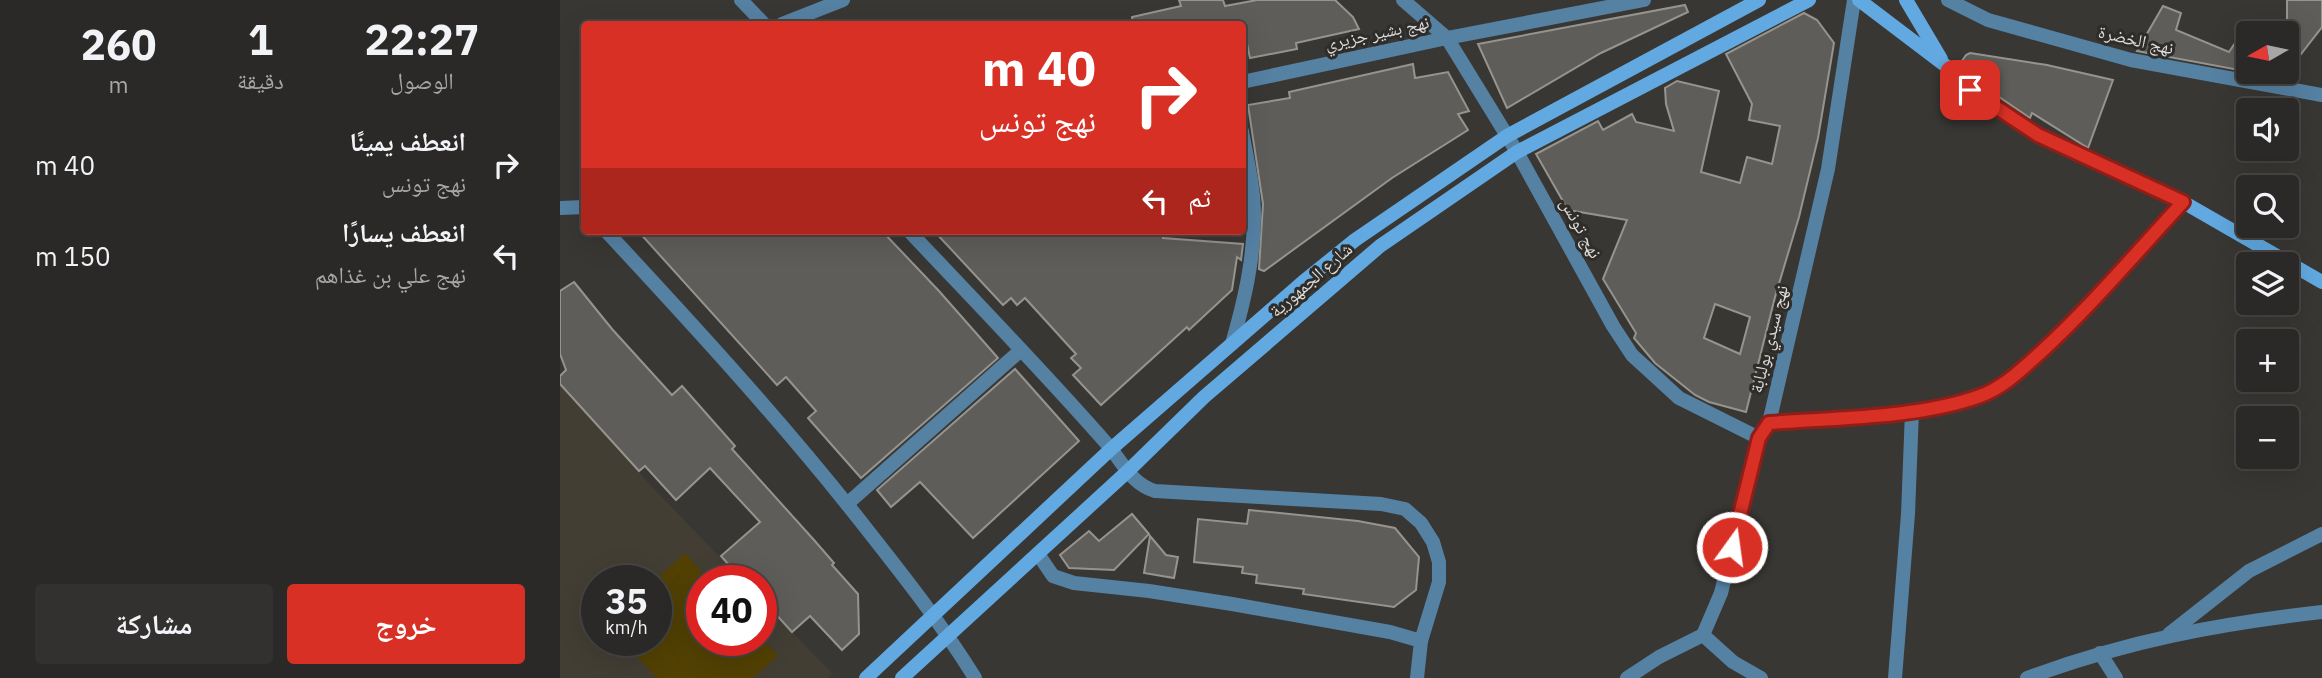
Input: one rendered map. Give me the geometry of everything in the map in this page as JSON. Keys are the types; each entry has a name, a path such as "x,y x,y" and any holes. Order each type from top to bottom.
{"main road":[{"name":"شارع الجمهورية","path":"866,678 1111,449 1355,240 1507,136 1759,0"},
{"name":"شارع الجمهورية","path":"902,678 1128,471 1204,397 1380,246 1517,152 1809,0"},
{"path":"1859,0 1946,66 1970,90 2038,135 2183,202 2322,282"},
{"path":"1906,0 1946,66"}],"street":[{"path":"741,0 761,21"},
{"path":"790,21 843,0"},
{"name":"نهج تونس","path":"1403,0 1447,38 1517,152 1613,326 1632,355 1679,398 1759,438"},
{"name":"نهج بشير جزيري","path":"1246,81 1447,38 1644,0"},
{"name":"نهج سيدي بولبابة","path":"1703,635 1721,593 1759,438 1769,423 1828,169 1854,0"},
{"name":"نهج الخضرة","path":"1948,0 1988,20 2131,60 2322,95"},
{"path":"1232,344 1246,292 1254,216 1246,152"},
{"path":"1769,423 1912,411 1982,396 2003,384 2068,328 2183,202"},
{"path":"560,208 581,207"},
{"path":"610,235 769,411 847,504 934,614 975,678"},
{"path":"913,235 1021,350 1144,488 1155,491 1381,504 1405,509 1421,523 1433,542 1439,562 1439,582 1421,641 1417,678"},
{"path":"847,504 1021,350"},
{"path":"1895,678 1908,514 1912,411"},
{"path":"2168,635 2249,571 2322,534"},
{"path":"1038,554 1053,576 1074,583 1232,604 1390,632 1421,641"},
{"path":"2027,678 2100,653 2168,635 2322,612"},
{"path":"1627,678 1659,657 1703,635 1733,662 1761,678"},
{"path":"2100,653 2116,678"}],"shaded area":[{"path":"560,384 652,487 728,565 686,565 686,656 777,656 777,616 833,674 828,678 560,678"},
{"path":"685,553 696,565 686,565 686,656 778,656 753,678 657,678 637,656 672,656 672,565"}],"building":[{"path":"1179,0 1223,0 1225,6 1257,0 1335,0 1353,17 1359,29 1296,43 1297,49 1250,58 1246,21 1133,21 1132,17 1181,6"},
{"path":"2287,0 2322,0 2322,27 2300,55 2300,21 2287,21"},
{"path":"1685,5 1688,12 1601,53 1507,108 1478,44"},
{"path":"2163,6 2181,13 2176,30 2229,52 2236,42 2236,70 2137,51"},
{"path":"1804,13 1817,20 1834,43 1818,138 1746,412 1709,402 1695,395 1655,363 1634,338 1636,333 1603,279 1627,220 1568,210 1536,154 1598,121 1603,130 1632,114 1636,122 1674,131 1666,104 1665,88 1677,81 1719,91 1701,172 1740,183 1747,157 1772,164 1780,126 1749,120 1752,104 1726,54","holes":["1715,304 1750,317 1740,354 1704,338"]},
{"path":"1970,53 2047,65 2113,80 2088,148 2032,113 2030,118 1977,82 1959,65"},
{"path":"1413,64 1415,78 1448,72 1469,111 1458,114 1468,130 1392,178 1264,271 1259,269 1263,204 1248,105 1290,98 1289,92"},
{"path":"642,235 886,235 998,358 861,478 808,418 816,411 786,377 777,385"},
{"path":"938,235 1163,235 1163,238 1243,244 1241,260 1237,257 1232,290 1101,405 1073,375 1081,368 1071,358 1076,354 1025,298 1017,305 1011,298 1003,305"},
{"path":"574,282 672,395 682,386 735,446 732,449 834,563 832,565 858,594 859,634 842,650 810,616 792,632 777,616 777,565 729,565 721,556 760,522 710,468 676,500 645,466 639,471 560,384 560,376 566,370 560,354 560,291"},
{"path":"1015,369 1079,441 973,538 920,482 891,507 877,490"},
{"path":"1249,510 1358,521 1395,528 1419,557 1416,590 1394,607 1303,594 1304,589 1256,583 1257,575 1242,573 1243,567 1194,562 1198,519 1247,524"},
{"path":"1132,514 1149,534 1114,570 1069,568 1060,555 1089,531 1099,541"},
{"path":"1150,536 1166,555 1178,557 1174,578 1144,573"}],"route":[{"path":"1732,547 1759,438 1769,423 1912,411 1947,406 1982,396 2022,369 2068,328 2183,202 2038,135 1970,90"}]}
